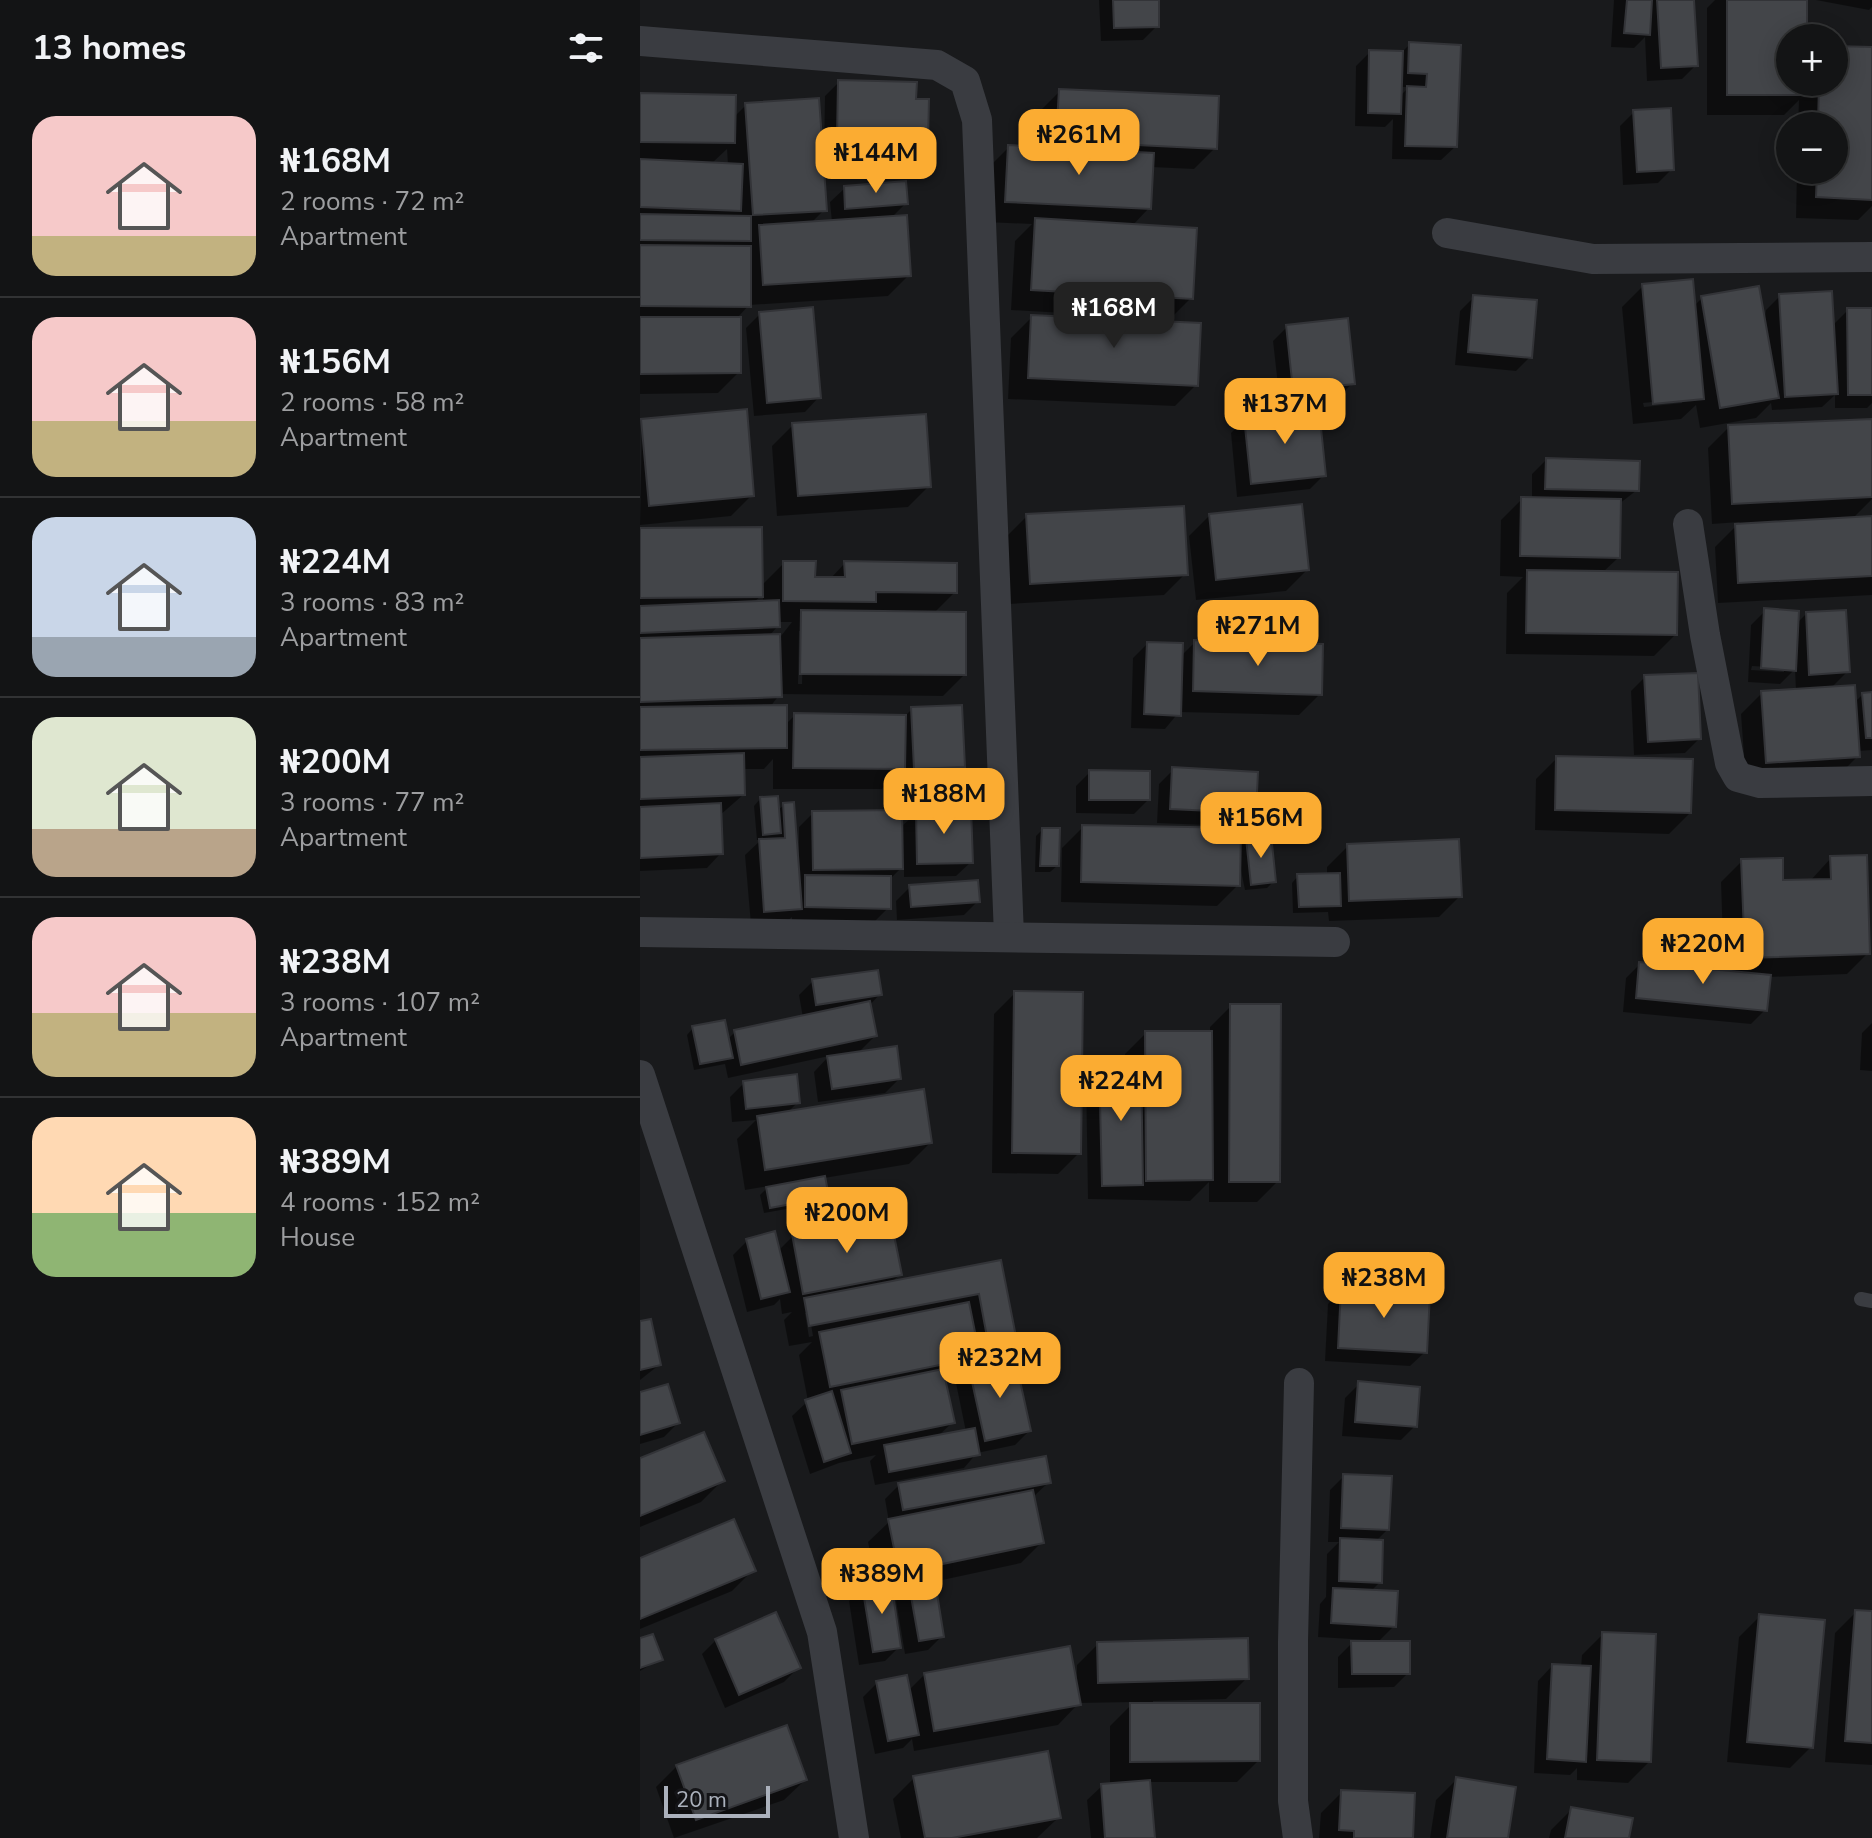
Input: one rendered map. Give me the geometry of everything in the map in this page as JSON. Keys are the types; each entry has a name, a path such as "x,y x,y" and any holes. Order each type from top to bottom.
{"street":[{"path":"640,41 937,65 965,81 977,120 1009,936"},
{"path":"1447,233 1593,259 1872,257"},
{"path":"1688,524 1705,635 1730,763 1738,777 1760,783 1872,781"},
{"path":"640,932 1335,942"},
{"path":"640,1075 822,1632 854,1838"},
{"path":"1298,1838 1293,1801 1293,1690 1299,1383"}],"building":[{"path":"1113,0 1159,0 1159,27 1114,28"},
{"path":"1627,0 1652,0 1650,35 1624,33"},
{"path":"1657,0 1694,0 1698,66 1661,68"},
{"path":"1727,0 1807,0 1807,24 1776,24 1776,95 1727,95"},
{"path":"1409,42 1461,45 1457,147 1405,146 1407,86 1426,87 1427,74 1408,73"},
{"path":"1848,46 1872,47 1872,200 1816,197 1816,184 1848,184 1848,112 1818,112 1819,96 1848,96"},
{"path":"1369,50 1403,51 1401,114 1368,113"},
{"path":"838,80 917,82 916,99 929,99 928,142 837,141"},
{"path":"1059,89 1219,96 1217,149 1056,141"},
{"path":"640,93 736,95 735,143 640,142"},
{"path":"819,98 827,211 753,215 745,103"},
{"path":"1671,108 1674,170 1637,172 1633,110"},
{"path":"1008,145 1154,153 1151,209 1005,202"},
{"path":"640,159 743,164 741,211 640,207"},
{"path":"906,181 908,204 845,209 844,186"},
{"path":"640,214 751,216 751,241 640,240"},
{"path":"907,215 911,276 763,285 759,225"},
{"path":"1035,218 1197,228 1193,299 1031,290"},
{"path":"640,245 751,246 751,307 640,306"},
{"path":"1693,279 1704,399 1653,404 1642,284"},
{"path":"1759,286 1779,398 1720,408 1701,296"},
{"path":"1832,291 1838,394 1785,397 1779,294"},
{"path":"1473,295 1537,300 1532,358 1468,352"},
{"path":"813,307 821,398 767,403 759,312"},
{"path":"1847,308 1872,308 1872,395 1848,395"},
{"path":"1031,315 1201,323 1198,386 1028,378"},
{"path":"640,317 741,317 741,373 640,374"},
{"path":"1348,318 1355,384 1293,390 1286,325"},
{"path":"747,409 754,496 649,506 641,419"},
{"path":"1319,409 1326,476 1251,484 1244,417"},
{"path":"926,414 931,487 798,496 792,423"},
{"path":"1872,419 1872,497 1732,504 1728,425"},
{"path":"1546,458 1640,461 1639,491 1545,489"},
{"path":"1521,497 1621,499 1620,558 1520,556"},
{"path":"1302,504 1309,570 1216,580 1209,514"},
{"path":"1184,506 1188,575 1030,584 1026,514"},
{"path":"1872,516 1872,576 1738,583 1735,524"},
{"path":"762,527 763,597 640,598 640,528"},
{"path":"783,561 816,561 815,577 845,577 844,561 957,563 957,593 876,592 876,602 783,601"},
{"path":"1527,570 1678,572 1677,635 1526,633"},
{"path":"779,600 780,627 640,633 640,606"},
{"path":"1764,608 1799,611 1796,671 1761,668"},
{"path":"801,610 966,612 966,675 800,674"},
{"path":"1846,610 1850,672 1809,675 1806,612"},
{"path":"780,634 782,697 640,702 640,638"},
{"path":"1194,640 1323,644 1322,695 1193,691"},
{"path":"1147,642 1183,643 1181,716 1144,714"},
{"path":"1698,673 1701,739 1648,742 1644,675"},
{"path":"1855,685 1860,757 1766,763 1761,691"},
{"path":"1872,692 1872,738 1866,738 1862,693"},
{"path":"787,705 787,748 640,750 640,707"},
{"path":"962,705 965,767 914,769 911,707"},
{"path":"794,713 906,715 905,769 793,768"},
{"path":"744,753 745,795 640,799 640,757"},
{"path":"1556,756 1693,759 1691,813 1555,810"},
{"path":"1172,767 1258,772 1256,813 1170,809"},
{"path":"1089,770 1150,771 1150,800 1089,800"},
{"path":"778,796 781,833 763,835 760,797"},
{"path":"794,802 802,909 764,912 759,839 785,838 783,803"},
{"path":"721,803 723,854 640,858 640,807"},
{"path":"971,808 973,863 917,864 916,810"},
{"path":"902,810 903,869 813,870 812,811"},
{"path":"1082,825 1241,828 1240,886 1081,882"},
{"path":"1042,828 1060,828 1059,866 1040,866"},
{"path":"1271,834 1276,882 1251,885 1246,838"},
{"path":"1459,839 1462,897 1349,901 1347,844"},
{"path":"1867,855 1870,954 1745,958 1741,859 1783,858 1783,880 1831,879 1830,856"},
{"path":"1340,873 1341,906 1299,907 1297,874"},
{"path":"805,875 891,876 891,909 805,907"},
{"path":"978,880 980,902 911,907 909,885"},
{"path":"1639,962 1771,975 1767,1011 1636,998"},
{"path":"878,970 882,995 816,1005 812,979"},
{"path":"1014,991 1083,992 1081,1154 1012,1153"},
{"path":"870,1001 877,1036 741,1065 734,1030"},
{"path":"1230,1004 1281,1004 1280,1182 1229,1182"},
{"path":"725,1020 733,1058 700,1064 692,1026"},
{"path":"1145,1031 1212,1031 1213,1180 1146,1181"},
{"path":"897,1046 901,1079 832,1089 827,1056"},
{"path":"1099,1060 1141,1060 1143,1185 1102,1186"},
{"path":"797,1074 800,1103 746,1109 743,1081"},
{"path":"924,1089 932,1143 765,1170 757,1116"},
{"path":"825,1176 829,1197 770,1208 766,1187"},
{"path":"890,1215 902,1275 803,1294 792,1234"},
{"path":"775,1231 790,1292 761,1299 746,1239"},
{"path":"1001,1260 1018,1347 990,1353 979,1294 809,1326 804,1298"},
{"path":"1341,1288 1430,1293 1427,1353 1338,1348"},
{"path":"969,1302 980,1357 830,1387 819,1332"},
{"path":"651,1319 661,1365 640,1370 640,1321"},
{"path":"1015,1358 1031,1431 985,1441 969,1368"},
{"path":"943,1369 955,1423 852,1444 841,1390"},
{"path":"1358,1381 1420,1387 1417,1427 1355,1422"},
{"path":"668,1384 680,1423 640,1435 640,1392"},
{"path":"832,1391 851,1453 824,1462 805,1400"},
{"path":"975,1428 980,1455 889,1472 884,1445"},
{"path":"704,1432 725,1481 640,1516 640,1458"},
{"path":"1046,1456 1051,1483 903,1510 898,1483"},
{"path":"1343,1474 1392,1476 1389,1530 1341,1528"},
{"path":"1033,1490 1044,1543 899,1573 888,1519"},
{"path":"734,1519 756,1571 640,1619 640,1558"},
{"path":"1340,1538 1383,1540 1382,1583 1339,1581"},
{"path":"891,1581 901,1648 873,1652 862,1585"},
{"path":"935,1581 944,1637 919,1641 909,1585"},
{"path":"1333,1588 1398,1591 1396,1627 1331,1623"},
{"path":"1855,1610 1872,1611 1872,1743 1845,1741"},
{"path":"776,1612 801,1668 739,1695 715,1639"},
{"path":"1759,1614 1825,1620 1813,1748 1747,1742"},
{"path":"1602,1632 1656,1634 1651,1762 1597,1760"},
{"path":"653,1634 663,1660 640,1668 640,1638"},
{"path":"1248,1638 1249,1679 1098,1683 1097,1642"},
{"path":"1351,1641 1410,1641 1410,1674 1352,1674"},
{"path":"1070,1646 1081,1705 934,1731 924,1673"},
{"path":"1552,1664 1591,1666 1586,1762 1547,1759"},
{"path":"907,1675 919,1735 888,1741 876,1681"},
{"path":"1130,1703 1260,1703 1260,1761 1130,1762"},
{"path":"787,1725 807,1780 696,1820 676,1765"},
{"path":"1048,1751 1061,1818 952,1838 925,1838 913,1776"},
{"path":"1456,1777 1516,1787 1508,1838 1447,1838"},
{"path":"1150,1780 1155,1838 1105,1838 1101,1784"},
{"path":"1341,1790 1415,1793 1413,1838 1354,1838 1354,1831 1339,1830"},
{"path":"1571,1807 1633,1818 1629,1838 1565,1838"}]}
